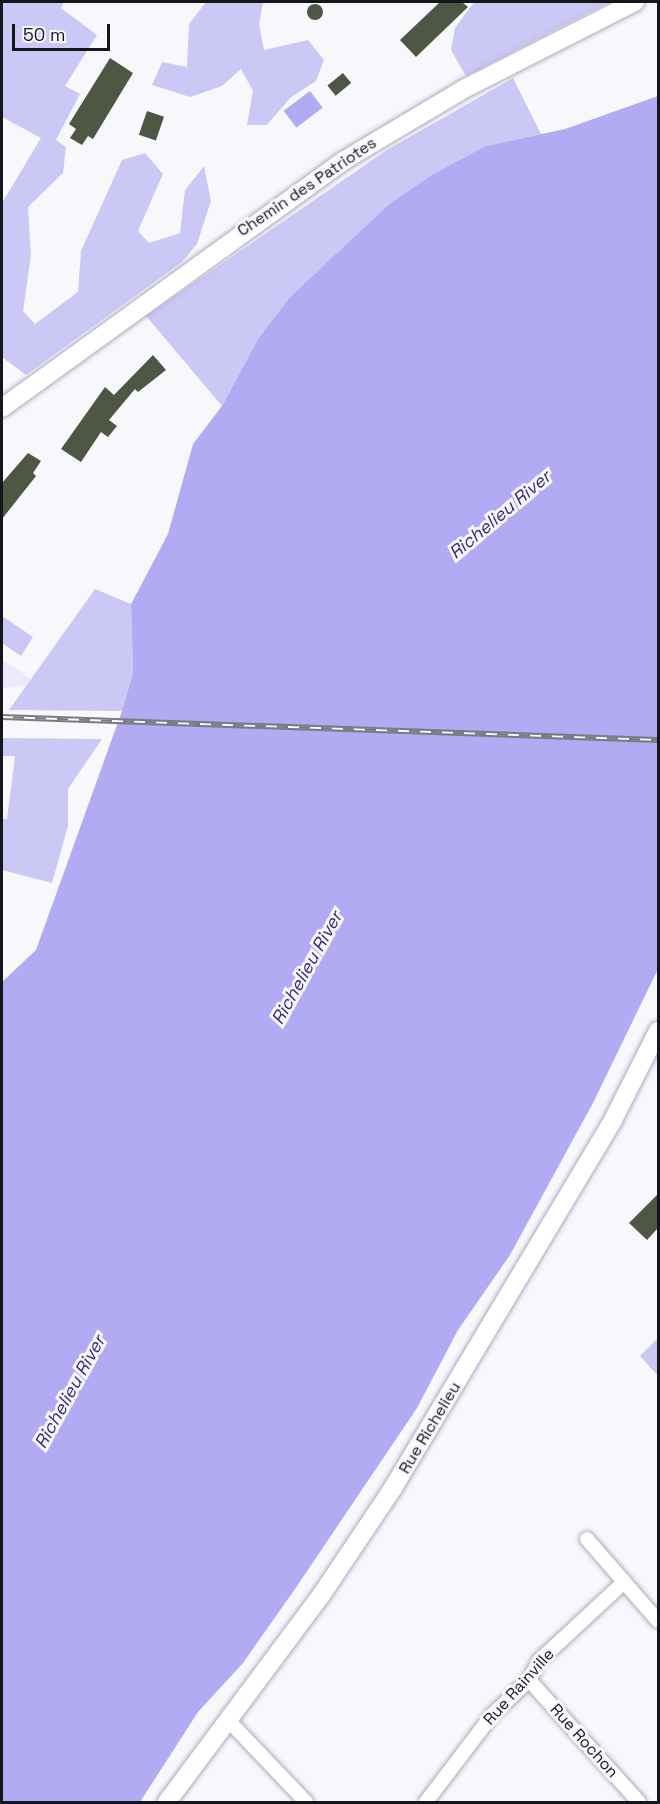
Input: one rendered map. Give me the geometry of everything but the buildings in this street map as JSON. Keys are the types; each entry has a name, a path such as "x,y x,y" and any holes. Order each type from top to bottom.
{"main road":[{"name":"Chemin des Patriotes","path":"2,408 373,142 464,89 635,2"},
{"name":"Rue Richelieu","path":"167,1803 227,1719 342,1567 418,1449 613,1120 658,1031"}],"street":[{"path":"587,1539 658,1621"},
{"name":"Rue Rainville","path":"426,1803 492,1715 530,1680 539,1661 624,1582"},
{"name":"Rue Rochon","path":"530,1680 639,1803"},
{"path":"227,1719 306,1803"}],"shaded area":[{"path":"2,2 64,2 61,8 97,35 65,86 80,94 56,140 66,147 63,173 28,207 31,255 23,311 35,324 78,292 81,251 122,160 145,153 163,174 138,231 149,243 180,233 185,190 204,166 211,201 197,244 182,262 26,375 2,357 2,203 41,138 2,117"},
{"path":"206,2 263,2 259,24 264,50 308,40 324,60 316,81 290,98 267,125 247,125 253,91 241,69 222,86 190,97 152,85 162,62 187,67 189,24"},
{"path":"474,2 609,2 466,76 451,50 455,28"},
{"path":"513,78 541,134 486,146 388,205 290,297 258,339 222,406 146,316 387,150"},
{"path":"95,589 131,604 133,673 122,711 9,710"},
{"path":"2,616 33,637 21,656 2,643"},
{"path":"2,659 31,679 27,685 2,688"},
{"path":"2,738 102,739 68,789 68,826 52,883 2,870 2,819 7,819 15,756 2,756"},
{"path":"658,1338 658,1376 640,1356"}],"water":[{"path":"310,91 323,108 296,128 284,111"},
{"name":"Richelieu River","path":"658,96 658,969 593,1103 510,1255 458,1330 417,1408 243,1663 198,1712 140,1802 2,1802 2,982 36,950 122,711 133,673 131,604 168,534 193,444 222,406 258,339 290,297 388,205 432,175 486,146 565,129"}],"railway":[{"path":"2,717 658,740"}]}
